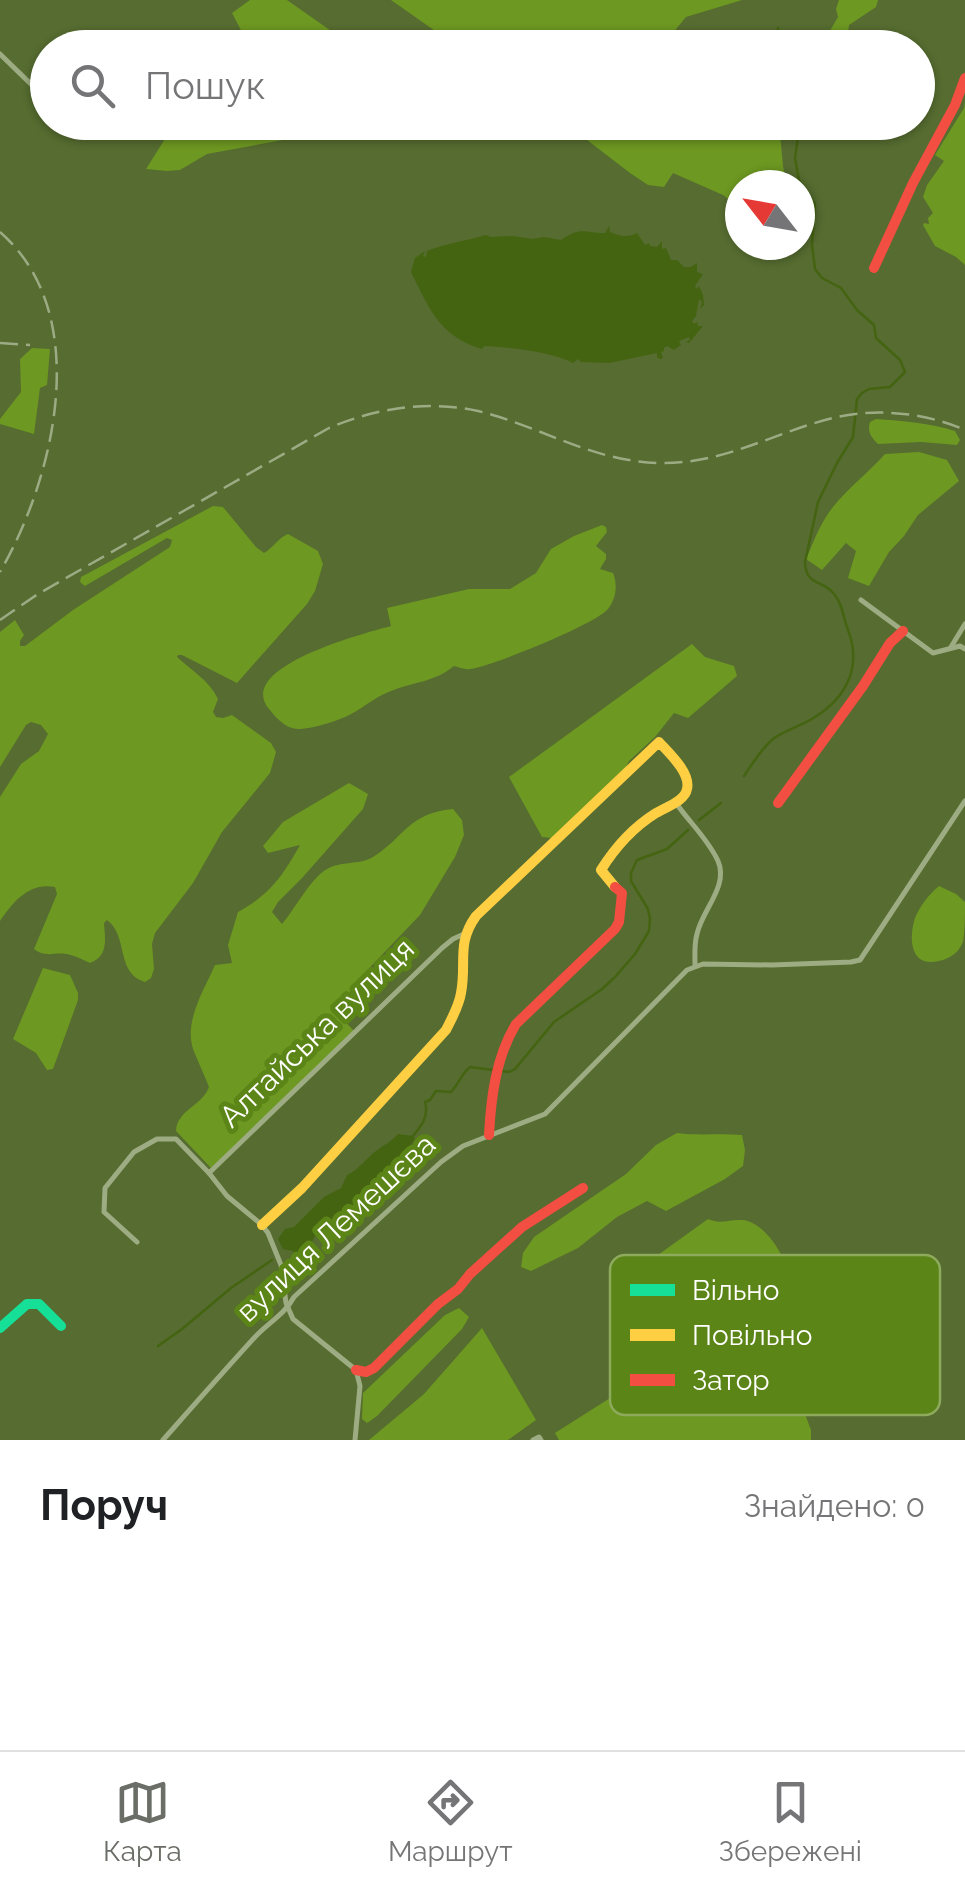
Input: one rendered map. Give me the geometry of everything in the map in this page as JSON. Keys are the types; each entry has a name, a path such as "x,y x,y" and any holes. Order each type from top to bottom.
{"street":[{"path":"0,54 30,83"},
{"path":"874,268 965,78"},
{"path":"861,600 933,653 965,649"},
{"path":"953,648 965,624"},
{"path":"778,803 903,631"},
{"name":"Алтайська вулиця","path":"262,1225 302,1188 446,1030 462,988 460,944 476,916 659,742 682,768 689,784 684,797 676,803"},
{"path":"489,1135 490,1104 507,1037 616,928 622,894 601,870 617,845 637,826 676,803 720,864 718,889 702,916 696,938 695,966 851,962 860,960 965,801"},
{"name":"Алтайська вулиця","path":"209,1173 446,944 464,934"},
{"name":"вулиця Лемешєва","path":"164,1440 214,1381 288,1308 294,1296 452,1153 545,1114 665,991 695,966"},
{"path":"137,1242 104,1212 105,1188 134,1152 157,1139 176,1139 227,1196 262,1225 281,1265 293,1319 356,1370 366,1372 522,1227 582,1188"},
{"path":"0,1328 28,1304 38,1304 61,1326"},
{"path":"354,1440 360,1386 356,1370"}],"shaded area":[{"path":"250,0 287,0 330,30 241,30 232,13"},
{"path":"391,0 742,0 686,17 675,30 434,30"},
{"path":"839,0 878,0 876,7 849,25 848,30 830,30 838,17"},
{"path":"965,101 965,265 935,246 923,225 929,224 933,213 923,197 944,161 935,155"},
{"path":"164,140 283,140 207,154 180,170 146,169"},
{"path":"587,140 781,140 784,170 725,170 725,197 673,173 664,187 648,185"},
{"path":"609,226 616,235 637,233 645,245 657,247 662,241 662,249 666,248 671,260 684,267 697,263 697,272 703,274 695,286 699,286 704,305 700,309 699,299 692,321 703,326 689,343 689,337 679,341 681,345 674,350 664,348 661,359 657,353 609,363 578,359 573,363 530,351 484,346 482,349 445,328 411,272 415,258 425,251 426,257 427,251 434,248 486,235 561,240 578,232 605,233"},
{"path":"32,348 50,349 47,385 40,388 34,434 0,424 21,392 20,359"},
{"path":"876,419 946,428 955,431 960,440 957,445 878,444 869,429 870,422"},
{"path":"919,452 947,460 959,481 918,515 869,586 848,578 856,551 846,543 822,570 806,559 833,507 885,454"},
{"path":"213,506 223,507 264,553 288,534 318,551 323,564 307,604 237,683 182,655 177,657 214,692 218,699 213,712 216,717 232,715 271,743 276,752 270,773 222,832 193,883 155,933 154,969 145,982 130,971 118,935 107,920 103,951 90,963 34,949 57,894 55,887 30,891 0,921 0,797 21,764 39,751 48,734 41,725 26,725 0,767 0,632 15,620 24,635 20,646 25,646 170,547 172,540 167,538 85,586 81,577"},
{"path":"602,525 607,532 596,546 606,554 606,559 600,569 613,573 615,592 608,609 599,616 542,644 481,666 454,666 432,679 386,693 322,725 291,728 269,709 263,694 270,679 285,666 332,644 391,626 387,608 469,589 510,589 536,573 551,549"},
{"path":"692,644 705,657 734,666 737,676 688,718 674,713 629,761 620,778 552,838 542,837 509,777"},
{"path":"349,783 368,794 363,809 278,902 272,912 282,924 321,874 332,867 373,857 426,815 453,809 462,820 464,835 420,915 357,981 337,1013 354,1031 211,1168 176,1131 181,1118 209,1087 191,1038 196,1006 215,965 232,963 228,945 238,912 274,884 300,845 268,853 263,846 283,822"},
{"path":"939,886 965,902 964,938 954,954 930,962 922,960 914,950 913,926 922,905"},
{"path":"43,968 70,975 78,993 53,1069 47,1070 36,1053 13,1039"},
{"path":"677,1133 742,1135 743,1166 666,1211 647,1201 617,1217 578,1248 531,1271 521,1267 523,1253 534,1237 626,1174 656,1145"},
{"path":"398,1134 415,1139 383,1176 366,1188 349,1215 342,1215 318,1230 307,1251 295,1258 293,1251 283,1249 278,1239 285,1229 294,1227 324,1197 341,1188 347,1175"},
{"path":"708,1219 749,1221 762,1229 781,1255 658,1255"},
{"path":"459,1308 469,1317 462,1329 377,1416 367,1423 362,1419 363,1393 445,1315"},
{"path":"482,1328 536,1420 508,1440 369,1440 424,1394"},
{"path":"610,1398 610,1415 805,1415 811,1440 559,1440 555,1433"}],"waterway":[{"path":"744,776 769,743 826,709 849,680 852,643 841,607 830,589 808,575 805,562 818,502 853,437 857,399 869,389 890,387 905,372 900,360 876,338 874,325 841,288 822,278 815,269 815,204 799,180 795,158 798,140"},
{"path":"699,820 721,803"},
{"path":"411,1138 424,1121 425,1102 436,1091 451,1092 470,1067 509,1072 515,1069 554,1022 615,977 649,931 648,909 631,881 637,860 667,849 688,830"},
{"path":"158,1346 272,1260"}],"railway":[{"path":"0,232 29,266 47,306 56,351 56,397 49,444 20,533 0,572"},
{"path":"0,343 30,345"},
{"path":"0,620 38,594 329,428 384,411 421,406 478,411 612,457 661,463 707,458 853,414 902,414 965,430"}],"traffic: fast":[{"path":"0,1328 27,1304 39,1304 61,1326"}],"traffic: slow":[{"path":"262,1225 302,1188 446,1030 460,998 464,944 476,916 659,742 683,770 686,793 639,825 613,853 601,870 615,887"}],"traffic: jam":[{"path":"874,268 965,78"},
{"path":"778,803 890,643 903,631"},
{"path":"489,1135 496,1078 509,1037 516,1024 615,929 622,893 615,887"},
{"path":"356,1370 366,1372 374,1368 522,1227 583,1188"}]}
